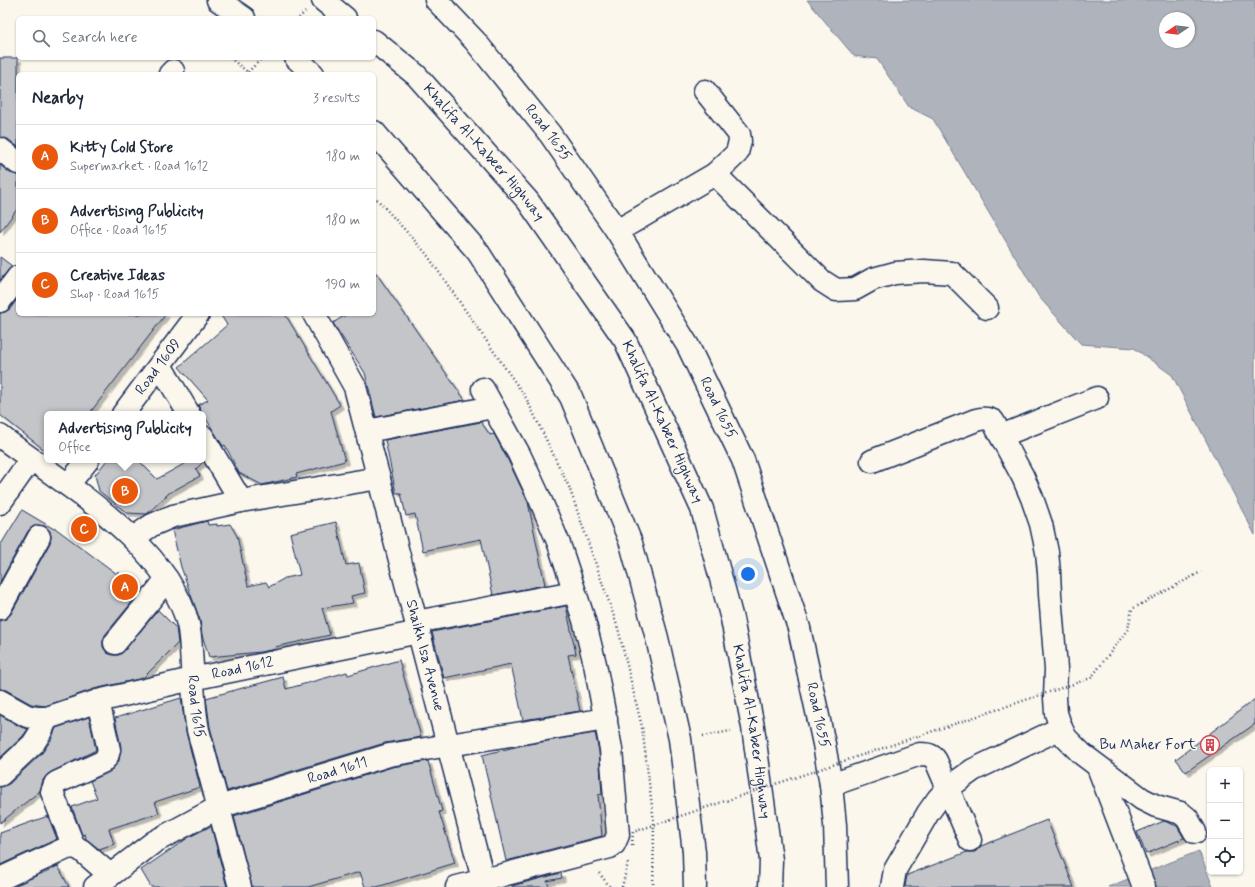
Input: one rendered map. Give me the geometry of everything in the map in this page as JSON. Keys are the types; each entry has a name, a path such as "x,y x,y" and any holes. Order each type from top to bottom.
{"street":[{"path":"218,0 241,16"},
{"path":"323,0 343,16"},
{"name":"Road 1655","path":"436,0 475,41 550,134 618,231 688,346 743,460 799,628 824,744 831,785 835,825 837,887"},
{"name":"Khalifa Al-Kabeer Highway","path":"376,43 416,75 528,202 625,340 702,509 732,619 753,727 771,860 770,887"},
{"path":"298,60 311,72"},
{"path":"618,231 715,174 737,153 740,141 739,134 705,91"},
{"path":"376,134 478,252 571,397 631,543 657,638 680,739 694,852 695,887"},
{"path":"0,149 16,161"},
{"path":"715,174 822,280 836,290 855,289 873,279 895,273 924,271 952,273 987,308"},
{"path":"0,301 16,280"},
{"name":"Road 1609","path":"125,411 160,365 193,316"},
{"name":"Shaikh Isa Avenue","path":"315,316 355,387 484,883"},
{"path":"160,365 188,411"},
{"path":"367,431 488,398 519,454 540,498 559,544 584,620 606,718 611,749 618,835 614,844 610,847 484,883 457,887"},
{"path":"1002,436 1097,398"},
{"path":"872,461 982,418 988,418 993,421 1002,436 1032,498 1041,524 1047,552 1056,669 1054,698 1056,714 1061,728 1074,747 1098,767 1142,800 1156,806 1181,813 1187,818 1195,832"},
{"name":"Road 1615","path":"0,436 68,485 133,538 167,579 182,606 188,625 194,703 198,730 240,887"},
{"path":"206,442 241,501"},
{"path":"0,503 31,459"},
{"path":"68,485 86,463"},
{"path":"133,538 152,525 172,516 241,501 379,478"},
{"path":"0,608 39,537"},
{"path":"116,643 167,579"},
{"name":"Road 1612","path":"0,701 27,716 47,718 98,701 574,592"},
{"path":"98,701 109,750 107,757 102,762 58,782 55,784 52,792 74,846 81,850 102,881"},
{"path":"0,775 33,744 47,718"},
{"name":"Road 1611","path":"102,881 154,842 219,807 389,755 606,718"},
{"path":"892,887 894,870 928,813 948,788 973,770 1061,728"},
{"path":"831,785 920,754 926,754 935,759 970,840"},
{"path":"1098,767 1144,887"},
{"path":"0,879 74,846"}],"path":[{"path":"233,60 248,72"},
{"path":"250,72 260,60"},
{"path":"631,852 633,832 1091,678 1128,629 1132,609 1201,572"},
{"path":"680,739 753,727"},
{"path":"622,887 629,859"}],"shaded area":[{"path":"807,0 1255,0 1255,535 1172,375 1134,348 1081,344 1039,297 933,119 909,107 877,59 854,56"},
{"path":"1199,851 1207,875 1213,887 1108,887"}],"building":[{"path":"0,58 16,58 16,60 18,60 18,72 16,72 16,145 8,139 0,137"},
{"path":"0,165 10,173 16,174 16,211 0,232"},
{"path":"0,257 12,266 0,280"},
{"path":"376,273 465,400 376,417 365,373 333,323 344,316 376,316"},
{"path":"16,301 16,316 164,316 91,411 44,411 44,450 0,415 0,313 10,309"},
{"path":"221,316 286,316 340,405 331,411 345,461 296,474 297,477 262,485 239,473 225,445 223,446 206,419 206,411 201,411 198,405 208,400 179,367 227,325"},
{"path":"481,422 490,435 494,434 528,502 545,585 493,595 481,539 423,551 415,514 406,516 401,493 396,493 385,440"},
{"path":"105,463 141,463 157,479 186,463 202,463 196,469 200,476 169,493 147,514 127,513 99,491 95,475"},
{"path":"22,510 54,529 55,528 117,574 118,572 142,590 105,635 103,647 107,653 119,655 124,651 158,610 176,628 178,643 143,678 94,689 45,706 31,704 6,690 0,689 0,620 6,619 11,614 50,543 51,537 50,531 45,526 38,525 32,527 28,531 0,582 0,546"},
{"path":"207,521 208,525 217,524 217,526 230,524 237,536 248,586 266,582 269,587 285,578 300,575 290,533 336,522 346,565 359,563 365,593 351,596 353,603 322,608 330,635 275,647 276,649 260,652 209,657 202,635 200,620 181,567 172,530"},
{"path":"566,606 576,654 568,655 580,711 523,720 511,664 444,678 432,632"},
{"path":"399,660 421,737 385,743 227,791 210,727 206,698 283,677 286,689 347,672 348,675"},
{"path":"181,698 186,732 200,787 155,802 159,813 109,829 114,844 99,849 86,839 85,834 82,835 72,807 97,798 90,781 111,771 119,761 121,747 115,718"},
{"name":"Bu Maher Fort","path":"1255,699 1255,724 1186,772 1176,759"},
{"path":"0,715 21,727 28,729 23,736 0,758"},
{"path":"89,717 96,750 48,774 43,780 40,791 0,823 0,787 9,784 42,753 51,740 56,728"},
{"path":"595,733 599,751 602,794 598,795 602,836 506,861 482,755 523,745"},
{"path":"428,761 442,811 439,812 455,863 377,887 365,887 360,872 308,887 252,887 234,816 392,767"},
{"path":"48,816 57,839 0,865 0,833"},
{"path":"1047,820 1074,887 905,887 907,875 967,852 975,852 981,846"},
{"path":"1164,821 1177,826 1184,838 1146,854 1137,832"},
{"path":"211,826 227,887 151,887 141,870 189,837"},
{"path":"58,866 69,887 12,887"},
{"path":"561,873 562,878 547,881 549,887 512,887 512,886"}],"place":[{"name":"Advertising Publicity","path":"125,491"},
{"name":"Creative Ideas","path":"84,529"},
{"name":"Kitty Cold Store","path":"125,587"},
{"name":"Bu Maher Fort","path":"1210,745"}]}
